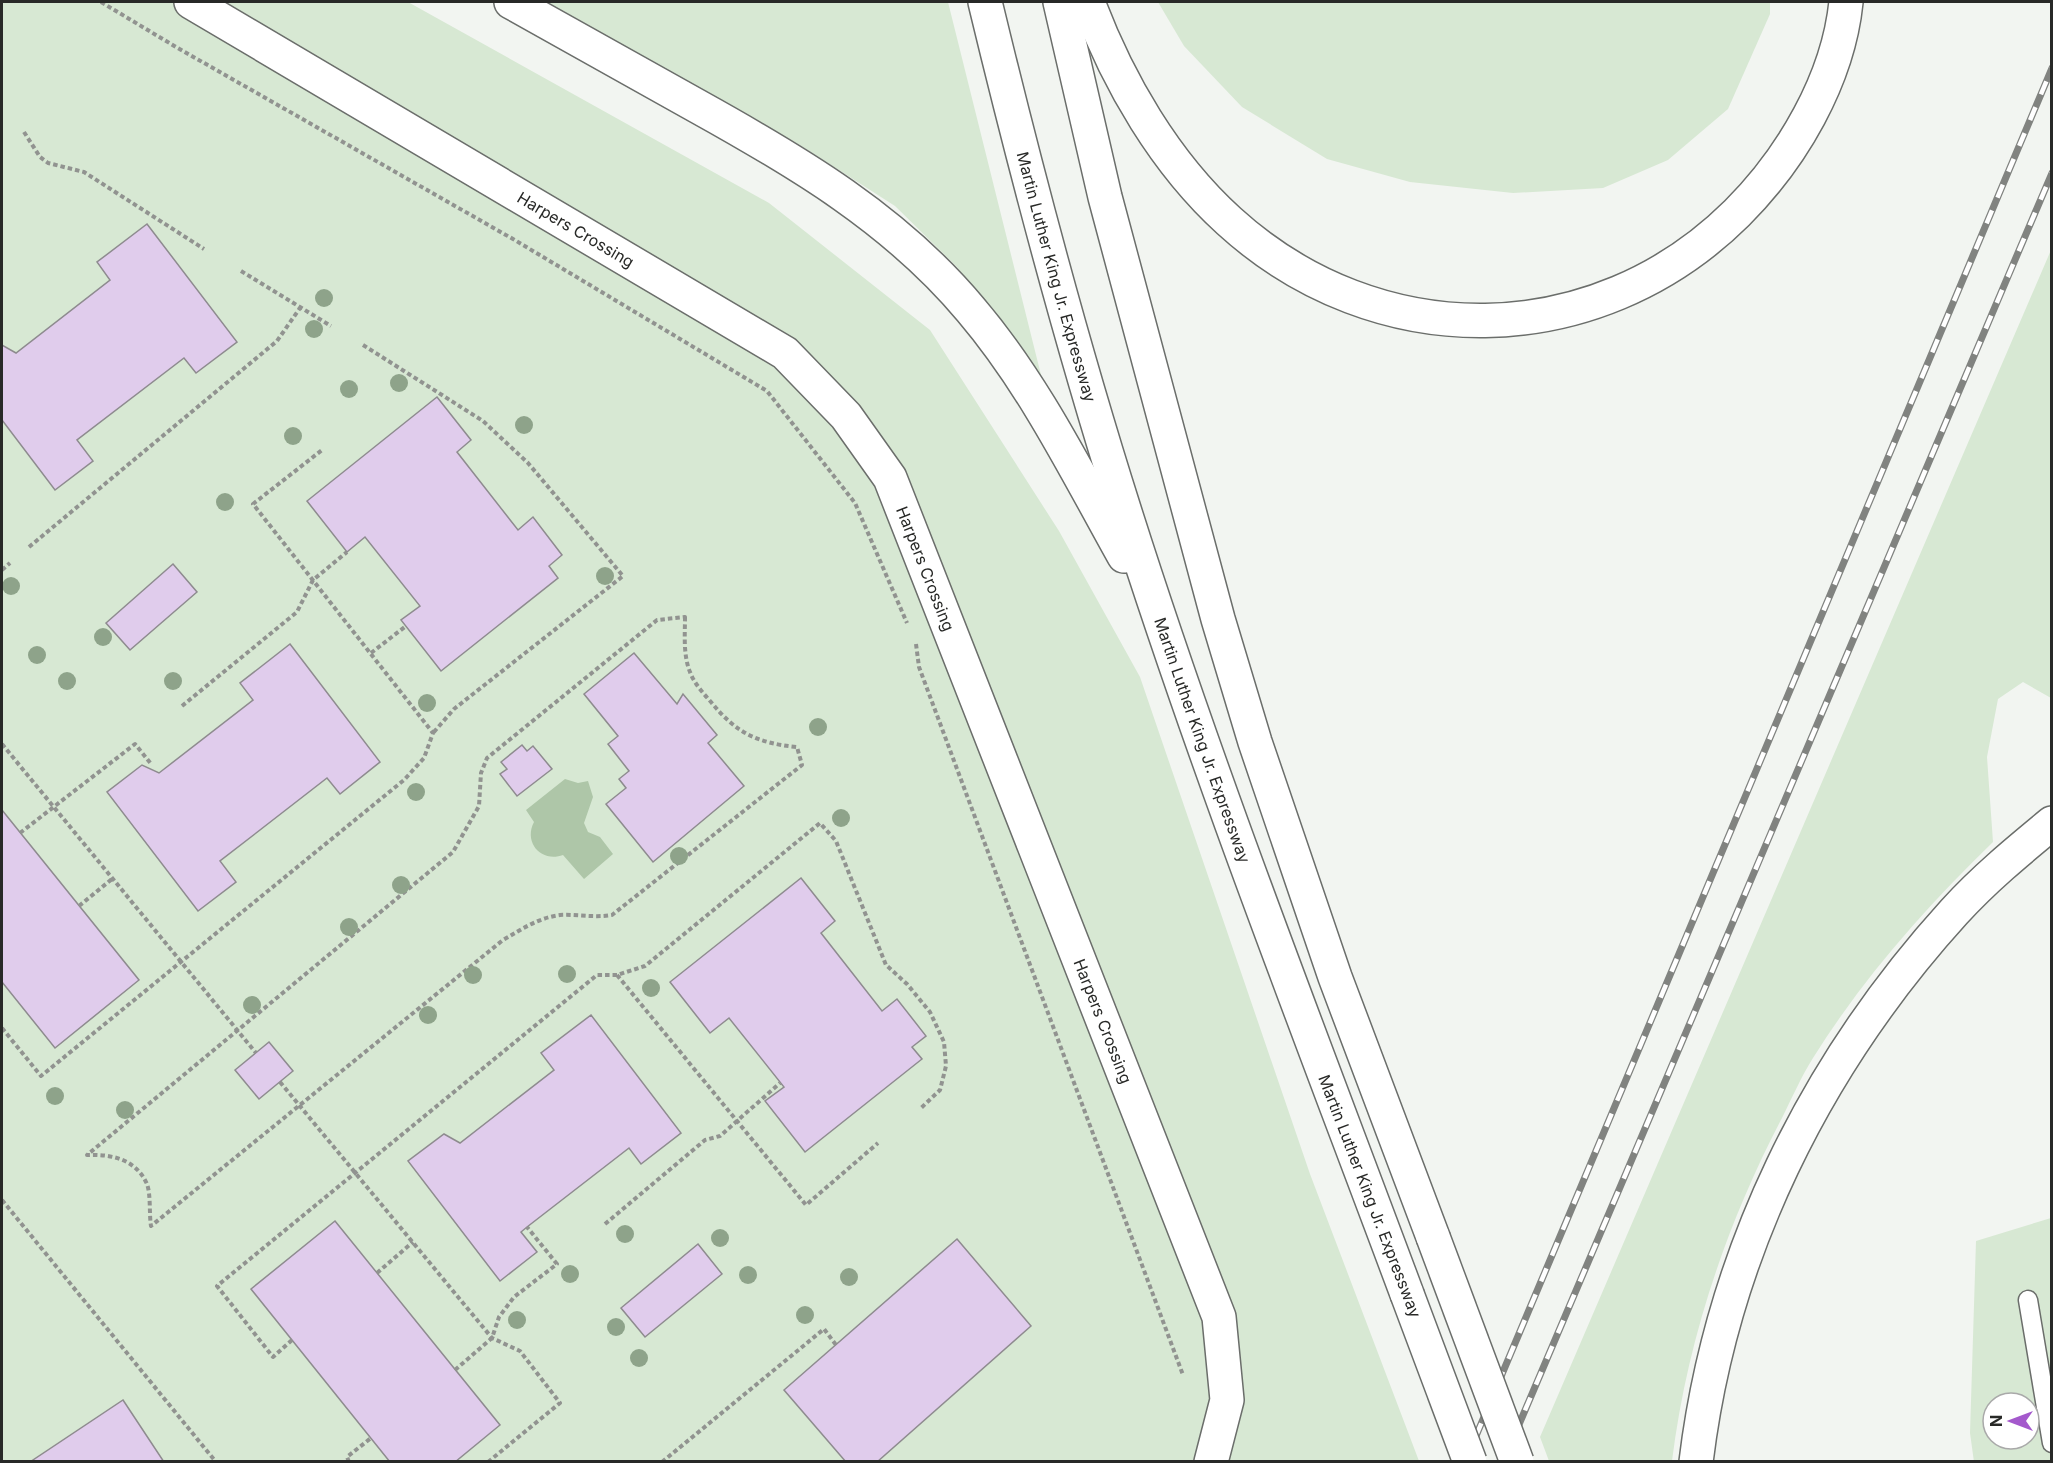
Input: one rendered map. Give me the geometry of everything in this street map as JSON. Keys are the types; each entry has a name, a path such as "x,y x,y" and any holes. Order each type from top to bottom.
{"main road":[{"name":"Harpers Crossing","path":"192,2 785,353 846,416 890,478 1220,1317 1227,1400 1211,1461"},
{"path":"511,2 804,168 862,207 936,271 972,310 1039,404 1165,631"},
{"name":"Martin Luther King Jr. Expressway","path":"985,2 1038,214 1088,392 1165,631 1245,858 1470,1461"},
{"path":"1060,2 1105,197 1197,543 1248,720 1327,956 1517,1461"},
{"path":"1088,2 1110,54 1152,130 1175,163 1229,222 1294,270 1329,288 1401,312 1475,322 1547,316 1621,293 1657,275 1718,231 1771,174 1792,145 1826,78 1838,43 1846,2"},
{"path":"1696,1461 1712,1359 1730,1298 1773,1185 1832,1071 1870,1014 1956,910 2052,823"}],"lane":[{"path":"2028,1300 2052,1443"}],"path":[{"path":"101,2 513,239 767,391 855,503 912,633"},
{"path":"24,132 40,157 48,163 84,172 204,249"},
{"path":"241,271 331,326"},
{"path":"30,547 277,341 300,308"},
{"path":"2,1028 41,1076 404,780 424,758 433,733 454,709 623,576 528,463 483,422 363,345"},
{"path":"322,450 254,504 433,733"},
{"path":"182,706 297,612 313,580 346,552"},
{"path":"2,570 10,562"},
{"path":"685,617 685,644 689,671 724,718 744,734 771,744 797,747 802,765 612,915 599,917 561,915 536,920 503,940 151,1226 147,1185 137,1171 123,1159 107,1154 87,1155 237,1030 453,852 479,806 481,773 486,758 657,620 685,617"},
{"path":"371,653 406,626"},
{"path":"916,642 919,667 1184,1375"},
{"path":"2,744 256,1053"},
{"path":"20,833 135,744 152,765"},
{"path":"292,1340 273,1357 217,1286 597,975 617,975 645,966 820,823 836,841 886,965 907,984 930,1012 944,1042 946,1066 939,1090 920,1109"},
{"path":"79,906 112,879"},
{"path":"617,975 806,1205 878,1143"},
{"path":"280,1082 492,1338 520,1351 560,1403 488,1461"},
{"path":"605,1224 705,1140 720,1136 780,1083"},
{"path":"2,1200 216,1461"},
{"path":"455,1370 492,1338 499,1317 514,1297 557,1264 527,1227"},
{"path":"377,1273 413,1242"},
{"path":"662,1461 824,1329 836,1345"},
{"path":"349,1461 346,1457 370,1438"}],"shaded area":[{"path":"2,2 408,2 769,203 930,330 1059,531 1140,677 1310,1174 1419,1461 2,1462"},
{"path":"547,2 948,2 1042,379 957,267 895,206 803,147"},
{"path":"1158,2 1770,2 1770,14 1728,109 1668,160 1603,188 1513,193 1410,182 1327,159 1242,107 1184,46"},
{"path":"2051,250 2051,698 2023,682 1998,699 1987,757 1993,842 1920,918 1874,972 1832,1028 1801,1080 1743,1200 1712,1285 1688,1372 1672,1461 1549,1461 1540,1437"},
{"path":"565,779 578,783 588,781 593,797 584,823 588,832 600,837 613,854 584,879 563,855 555,857 542,854 536,849 531,837 534,822 526,810"},
{"path":"2051,1218 2051,1461 1974,1462 1970,1433 1976,1241"}],"building":[{"path":"147,224 237,342 196,373 184,358 77,440 93,461 55,490 2,420 2,345 16,353 110,280 97,262"},
{"path":"437,397 471,440 457,452 518,530 533,517 562,555 549,566 558,578 441,671 401,620 420,606 365,537 347,552 307,501"},
{"path":"173,564 197,592 130,650 106,623"},
{"path":"290,644 380,762 340,794 327,778 220,861 236,882 198,911 107,792 142,765 159,773 253,700 240,683"},
{"path":"634,653 677,704 683,694 717,735 708,743 744,786 653,862 606,804 626,788 619,779 629,771 608,744 618,736 584,694"},
{"path":"522,745 527,751 533,746 552,769 517,796 500,774 507,769 501,762"},
{"path":"2,810 139,980 55,1048 2,982"},
{"path":"801,878 835,921 821,933 882,1011 897,999 926,1036 912,1047 922,1059 805,1152 765,1101 784,1087 729,1018 710,1033 670,982"},
{"path":"591,1015 681,1133 641,1164 629,1148 527,1227 521,1232 537,1252 500,1281 408,1161 444,1134 460,1143 554,1070 541,1053"},
{"path":"269,1042 293,1071 259,1099 235,1070"},
{"path":"335,1221 500,1425 455,1462 390,1462 251,1289"},
{"path":"957,1239 1031,1326 877,1462 846,1462 784,1390"},
{"path":"698,1244 722,1274 645,1337 621,1308"},
{"path":"123,1400 164,1462 30,1462"}],"railway":[{"path":"1465,1462 2052,68"},
{"path":"1503,1462 2052,173"}]}
